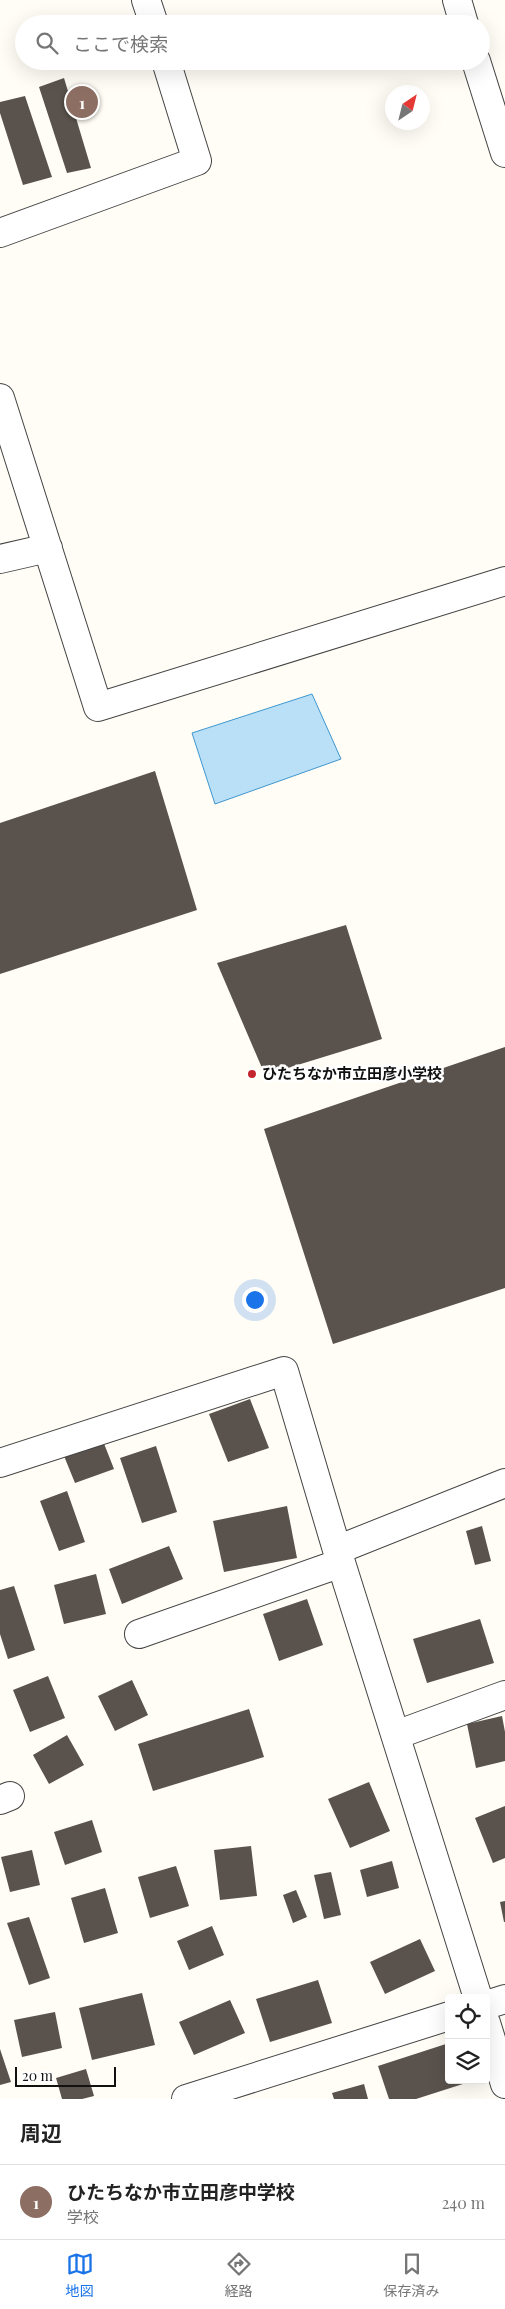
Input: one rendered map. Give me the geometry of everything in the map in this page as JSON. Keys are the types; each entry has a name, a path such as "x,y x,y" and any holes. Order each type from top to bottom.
{"street":[{"path":"146,0 151,15"},
{"path":"456,0 461,15"},
{"path":"0,233 197,161 169,70"},
{"path":"479,70 505,153"},
{"path":"0,398 98,707 505,581"},
{"path":"0,559 48,548"},
{"path":"0,1463 284,1371 339,1556 477,1994"},
{"path":"139,1634 339,1556 505,1483"},
{"path":"396,1736 505,1695"},
{"path":"490,2004 505,1999"},
{"path":"186,2099 445,2017"},
{"path":"490,2036 505,2084"}],"water":[{"path":"312,694 341,759 215,804 192,733"}],"building":[{"path":"64,78 91,168 67,173 39,87"},
{"path":"25,96 52,177 23,185 0,113 0,102"},
{"path":"155,771 197,910 0,974 0,823"},
{"path":"346,925 382,1039 265,1075 217,963"},
{"path":"505,1047 505,1288 333,1344 264,1129"},
{"path":"250,1399 269,1448 228,1462 209,1414"},
{"path":"103,1441 114,1469 75,1483 64,1456"},
{"path":"156,1446 177,1512 142,1523 120,1458"},
{"path":"67,1491 85,1542 59,1551 40,1501"},
{"path":"287,1506 297,1558 224,1572 213,1521"},
{"path":"482,1526 491,1561 475,1565 466,1531"},
{"path":"169,1546 183,1579 122,1604 109,1569"},
{"path":"96,1574 106,1614 64,1624 54,1585"},
{"path":"14,1586 35,1650 8,1659 0,1634 0,1590"},
{"path":"307,1599 323,1645 279,1661 263,1614"},
{"path":"480,1619 494,1663 427,1683 413,1639"},
{"path":"48,1676 65,1718 30,1732 13,1690"},
{"path":"132,1680 148,1715 115,1731 98,1696"},
{"path":"249,1709 264,1757 153,1791 138,1744"},
{"path":"502,1716 505,1732 505,1761 476,1768 467,1724"},
{"path":"67,1735 84,1765 49,1784 33,1755"},
{"path":"369,1782 390,1831 350,1848 328,1799"},
{"path":"505,1806 505,1858 493,1863 475,1818"},
{"path":"92,1820 102,1852 65,1865 54,1832"},
{"path":"251,1846 257,1896 220,1900 214,1850"},
{"path":"32,1850 40,1885 10,1892 1,1857"},
{"path":"392,1861 399,1888 367,1897 360,1870"},
{"path":"176,1866 189,1906 150,1918 138,1877"},
{"path":"331,1872 341,1915 324,1919 314,1875"},
{"path":"105,1888 118,1933 84,1943 71,1898"},
{"path":"296,1890 307,1917 293,1923 283,1895"},
{"path":"505,1901 505,1922 504,1922 500,1902"},
{"path":"29,1917 50,1978 29,1985 7,1923"},
{"path":"212,1926 224,1955 189,1970 177,1941"},
{"path":"420,1939 435,1971 385,1994 370,1962"},
{"path":"318,1980 332,2023 270,2042 256,1999"},
{"path":"142,1993 155,2045 92,2060 79,2008"},
{"path":"230,2000 245,2033 194,2055 179,2022"},
{"path":"55,2012 62,2048 22,2057 14,2020"},
{"path":"445,2044 445,2084 463,2084 416,2099 389,2099 378,2066"},
{"path":"0,2049 11,2082 0,2085"},
{"path":"86,2069 94,2096 82,2099 62,2099 56,2078"},
{"path":"364,2084 368,2099 334,2099 332,2093"}],"place":[{"name":"ひたちなか市立田彦中学校","path":"82,102"},
{"name":"ひたちなか市立田彦小学校","path":"252,1074"}]}
